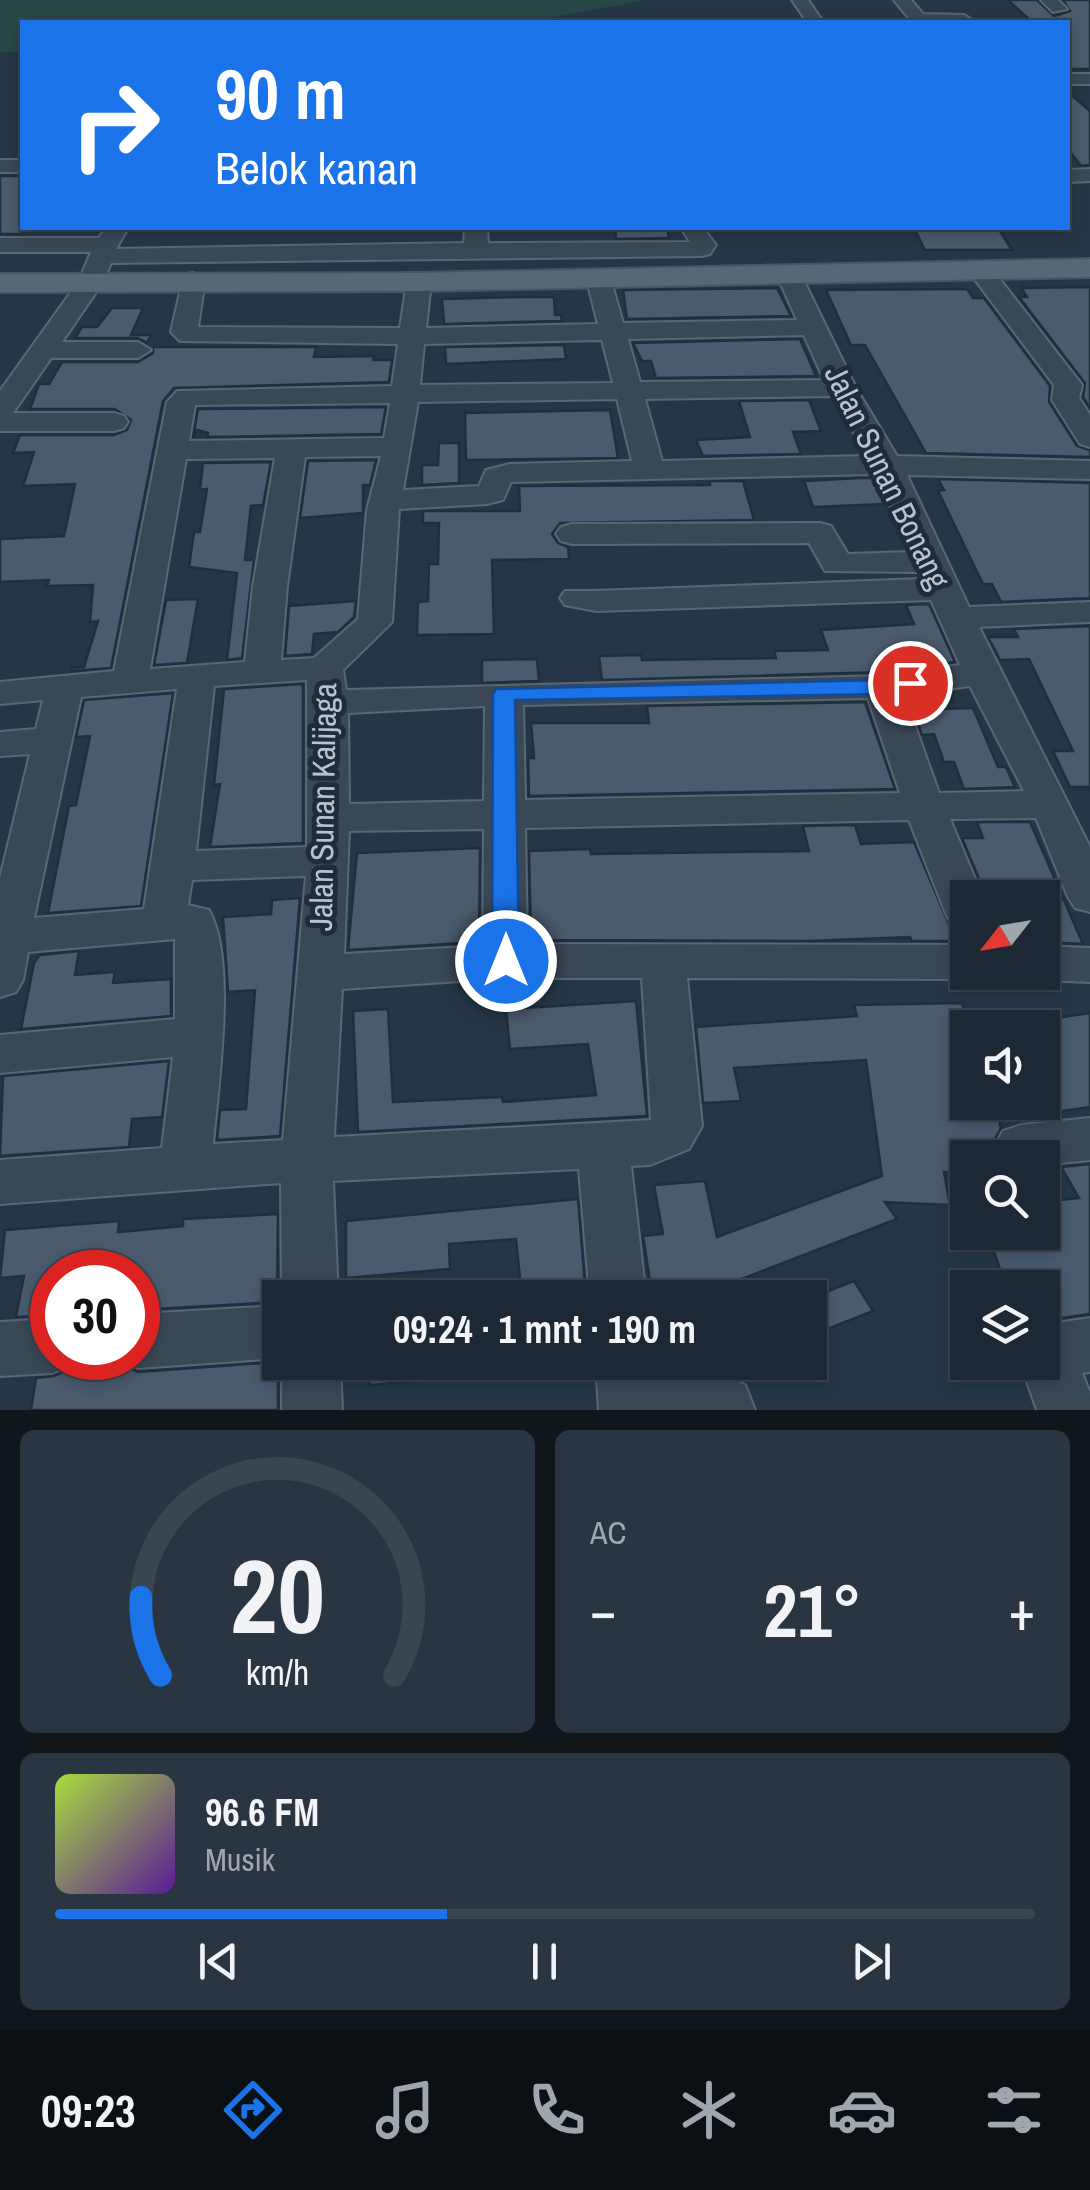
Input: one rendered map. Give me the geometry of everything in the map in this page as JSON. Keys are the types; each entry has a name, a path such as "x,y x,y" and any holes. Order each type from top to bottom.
{"main road":[{"path":"0,283 44,283 104,252 193,280 420,282 1090,268"}],"street":[{"path":"902,0 918,19 964,20"},
{"path":"0,245 78,236 104,252 476,239 702,248 704,244 694,230"},
{"path":"44,283 78,236"},
{"path":"104,252 2,408 114,422"},
{"path":"980,269 1068,385 1067,397 1090,438"},
{"name":"Jalan Sunan Bonang","path":"788,273 842,388 888,465 982,673 1050,804 1090,897"},
{"path":"598,277 650,471"},
{"path":"193,280 184,332 189,336 815,328"},
{"name":"Jalan Sunan Kalijaga","path":"310,1280 307,1161 328,861 327,685 375,622 386,500 398,447 420,282"},
{"path":"0,355 138,350"},
{"path":"130,681 181,402 193,395 842,388"},
{"path":"262,672 270,586 292,447"},
{"path":"172,450 398,447"},
{"path":"386,500 487,496 497,476 504,473 888,465 1090,470"},
{"path":"572,534 820,533 837,564 943,590 1090,612"},
{"path":"577,598 943,590"},
{"path":"0,693 262,672 327,685 504,694 882,687 982,673"},
{"path":"164,920 196,676"},
{"path":"0,980 65,687"},
{"path":"882,687 954,880"},
{"path":"504,694 506,961"},
{"path":"0,744 52,740"},
{"path":"327,818 1050,804"},
{"path":"174,866 328,861"},
{"path":"8,937 187,919 197,930 200,1036 185,1169"},
{"path":"318,973 506,961 950,962"},
{"path":"0,1182 307,1161 650,1144 671,1134 676,1126 663,961"},
{"path":"1060,964 1090,965"},
{"path":"0,1054 200,1036"},
{"path":"1060,1142 1090,1139"},
{"path":"603,1146 616,1280"},
{"path":"160,1340 262,1333"},
{"path":"1067,1410 1045,1350 1090,1345"},
{"path":"0,1350 30,1348"},
{"path":"311,1380 312,1410"},
{"path":"626,1380 629,1410 724,1406 725,1410"}],"green space":[{"path":"0,0 646,0 536,20 20,20 20,52 0,52"}],"building":[{"path":"1008,0 1037,0 1054,16 1070,11 1063,0 1090,0 1090,69 1070,69 1070,20 1030,20"},
{"path":"1070,94 1090,111 1090,165 1081,166 1070,152"},
{"path":"0,176 20,176 22,234 0,234"},
{"path":"615,230 667,230 669,238 616,239"},
{"path":"915,230 999,230 1012,250 925,250"},
{"path":"1090,287 1090,408 1083,397 1085,383 1019,297 1027,297 1021,288"},
{"path":"777,288 791,316 627,319 623,290"},
{"path":"967,289 973,298 984,298 1050,386 1049,402 1077,446 1090,450 1090,457 926,453 865,345 851,345 826,290"},
{"path":"554,297 555,315 561,315 562,321 444,324 442,299"},
{"path":"112,308 143,308 131,335 151,335 147,343 138,338 75,338 82,327 97,327"},
{"path":"800,339 816,376 656,378 651,361 642,361 633,343"},
{"path":"564,345 566,359 446,364 445,347"},
{"path":"153,347 316,347 314,357 374,356 373,360 392,360 389,382 174,388 163,401 111,668 72,671 84,667 98,621 90,622 93,585 47,586 49,580 0,582 0,539 64,536 75,484 23,486 34,452 13,453 20,435 114,435 127,430 131,420 115,409 30,409 39,384 49,384 62,362 138,362 153,353"},
{"path":"809,400 821,431 793,432 801,454 703,456 696,440 750,437 739,401"},
{"path":"386,407 381,434 207,437 208,433 197,430 193,437 198,409"},
{"path":"610,410 618,458 466,460 465,413"},
{"path":"439,443 459,443 459,483 422,485 422,465 438,465"},
{"path":"376,460 370,485 363,485 363,513 300,518 308,461"},
{"path":"271,462 263,505 251,506 245,560 254,560 242,658 227,660 237,573 189,567 207,489 200,490 203,463"},
{"path":"874,478 885,504 813,507 804,481"},
{"path":"938,479 1090,483 1090,598 1001,602 992,584 983,584 938,491 944,490"},
{"path":"710,481 743,481 754,520 560,523 552,534 558,543 568,547 569,559 492,560 494,634 417,635 418,602 428,601 429,564 438,564 439,523 423,523 423,511 520,511 519,486 710,485"},
{"path":"198,599 187,663 154,665 166,600"},
{"path":"356,601 354,617 338,632 314,634 312,654 285,656 289,606"},
{"path":"929,604 955,662 883,672 602,680 599,656 641,655 642,660 776,658 774,651 828,650 821,630 914,624 906,605"},
{"path":"1090,626 1090,787 1070,787 1053,751 1073,751 1029,659 1000,660 988,637 1018,637 1014,629"},
{"path":"537,659 539,681 482,683 482,660"},
{"path":"303,684 303,843 210,847 220,784 214,785 224,689"},
{"path":"173,693 141,906 48,913 69,806 76,805 90,736 76,737 84,700"},
{"path":"865,702 895,789 529,796 528,758 534,758 531,723 649,723 647,706"},
{"path":"973,708 998,767 1006,767 1015,787 964,789 954,762 944,762 934,734 922,735 913,710"},
{"path":"977,822 1030,822 1055,880 980,880 962,838 983,838"},
{"path":"855,825 861,844 914,842 950,927 950,941 912,941 910,937 808,941 531,940 529,851 809,851 803,826"},
{"path":"480,848 479,942 348,950 357,853"},
{"path":"1060,891 1083,944 1060,943"},
{"path":"300,898 280,1136 217,1140 220,1110 246,1109 255,990 228,992 223,917 271,914 272,900"},
{"path":"79,951 75,975 115,972 113,983 171,979 171,1016 21,1029 34,963 40,955"},
{"path":"636,1001 647,1116 358,1132 353,1011 388,1009 393,1102 502,1097 503,1102 596,1095 588,1044 510,1049 506,1009"},
{"path":"962,1003 964,1010 950,1010 950,1120 999,1120 1001,1128 994,1140 950,1140 950,1172 944,1172 950,1205 885,1202 897,1219 739,1280 650,1280 643,1236 663,1234 654,1185 705,1181 717,1237 882,1176 866,1060 734,1068 741,1101 703,1103 696,1027 857,1016 854,1005"},
{"path":"1090,1013 1090,1107 1060,1111 1060,1017"},
{"path":"169,1061 162,1117 132,1119 129,1147 0,1156 3,1076"},
{"path":"1090,1164 1090,1314 1060,1318 1060,1270 1000,1270 993,1250 1060,1250 1060,1200 1079,1198 1061,1167"},
{"path":"578,1199 585,1280 520,1280 516,1239 449,1244 450,1269 346,1278 346,1221"},
{"path":"278,1214 277,1280 262,1280 262,1303 160,1309 160,1250 30,1250 30,1317 16,1317 24,1276 0,1278 5,1230 119,1221 118,1232 183,1226 183,1219"},
{"path":"854,1281 873,1311 827,1329 827,1291"},
{"path":"262,1363 262,1380 278,1380 278,1410 31,1410 36,1380 160,1380 160,1370"},
{"path":"370,1380 427,1380 370,1385"}],"route":[{"path":"506,961 504,694 882,687 910,683"}]}
